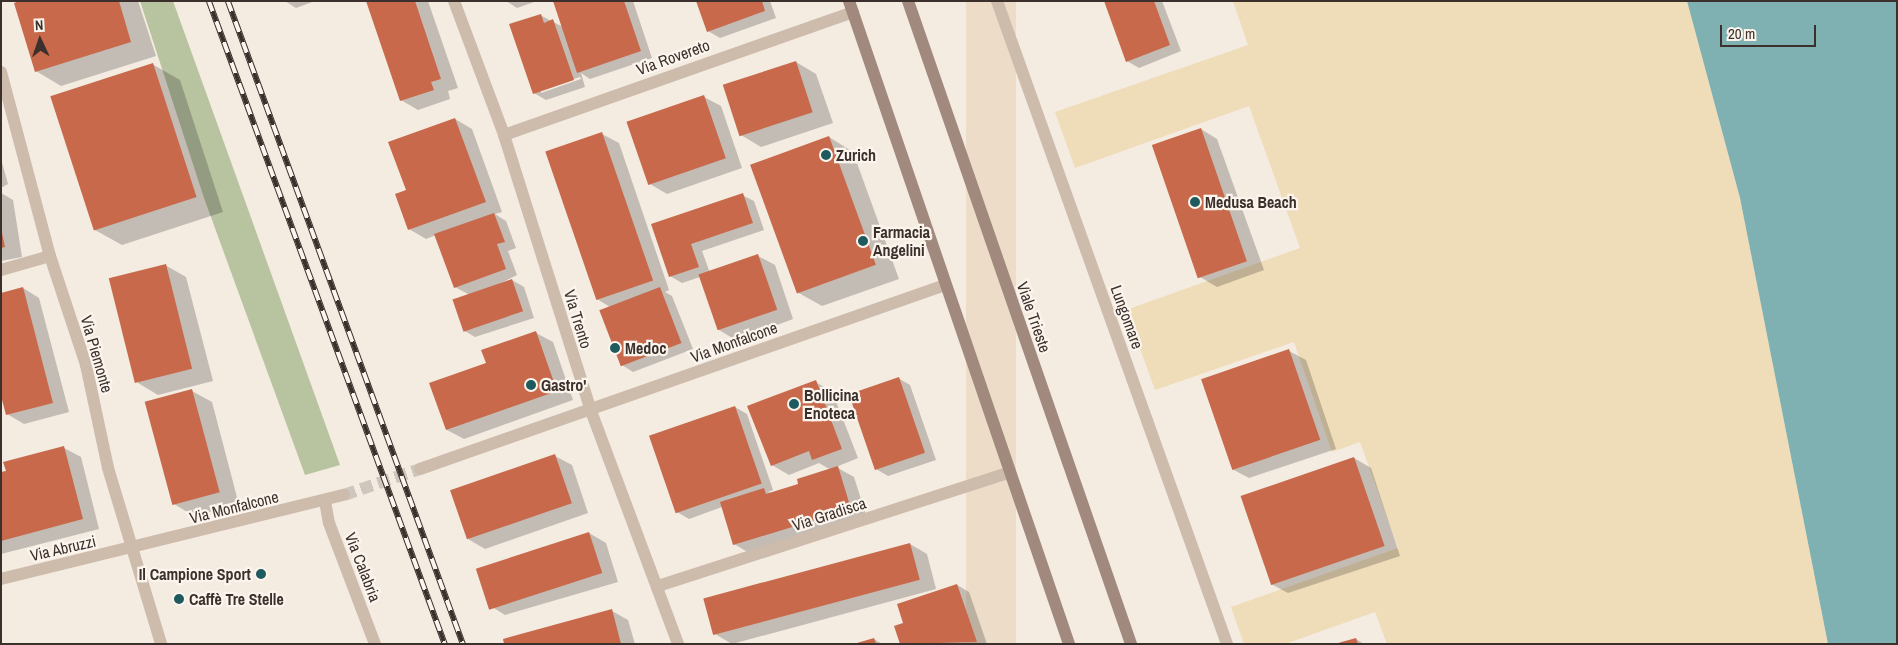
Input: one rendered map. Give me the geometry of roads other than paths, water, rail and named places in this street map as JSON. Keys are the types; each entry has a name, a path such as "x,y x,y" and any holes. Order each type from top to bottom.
{"street":[{"name":"Via Trento","path":"454,1 504,135 591,411 658,586 678,644"},
{"name":"Viale Trieste","path":"908,1 1131,644"},
{"name":"Lungomare","path":"997,1 1227,644"},
{"name":"Via Rovereto","path":"504,135 851,6"},
{"path":"851,6 1069,644"},
{"name":"Via Piemonte","path":"2,78 50,256 86,366 108,468 161,644"},
{"path":"1,270 50,256"},
{"name":"Via Monfalcone","path":"420,469 591,411 945,285"},
{"name":"Via Gradisca","path":"658,586 1010,472"},
{"name":"Via Monfalcone","path":"132,548 325,502 344,495"},
{"name":"Via Calabria","path":"325,502 329,523 375,644"},
{"name":"Via Abruzzi","path":"1,579 132,548"}],"water":[{"path":"1687,1 1897,1 1897,644 1828,644 1740,198"}],"tunnel":[{"path":"344,495 420,469"}],"railway":[{"path":"209,1 445,644"},
{"path":"228,1 463,644"}],"place":[{"name":"Zurich","path":"826,155"},
{"name":"Medusa Beach","path":"1195,202"},
{"name":"Farmacia Angelini","path":"863,241"},
{"name":"Medoc","path":"615,348"},
{"name":"Gastro'","path":"531,385"},
{"name":"Bollicina Enoteca","path":"794,404"},
{"name":"Il Campione Sport","path":"261,574"},
{"name":"Caffè Tre Stelle","path":"179,599"}]}
